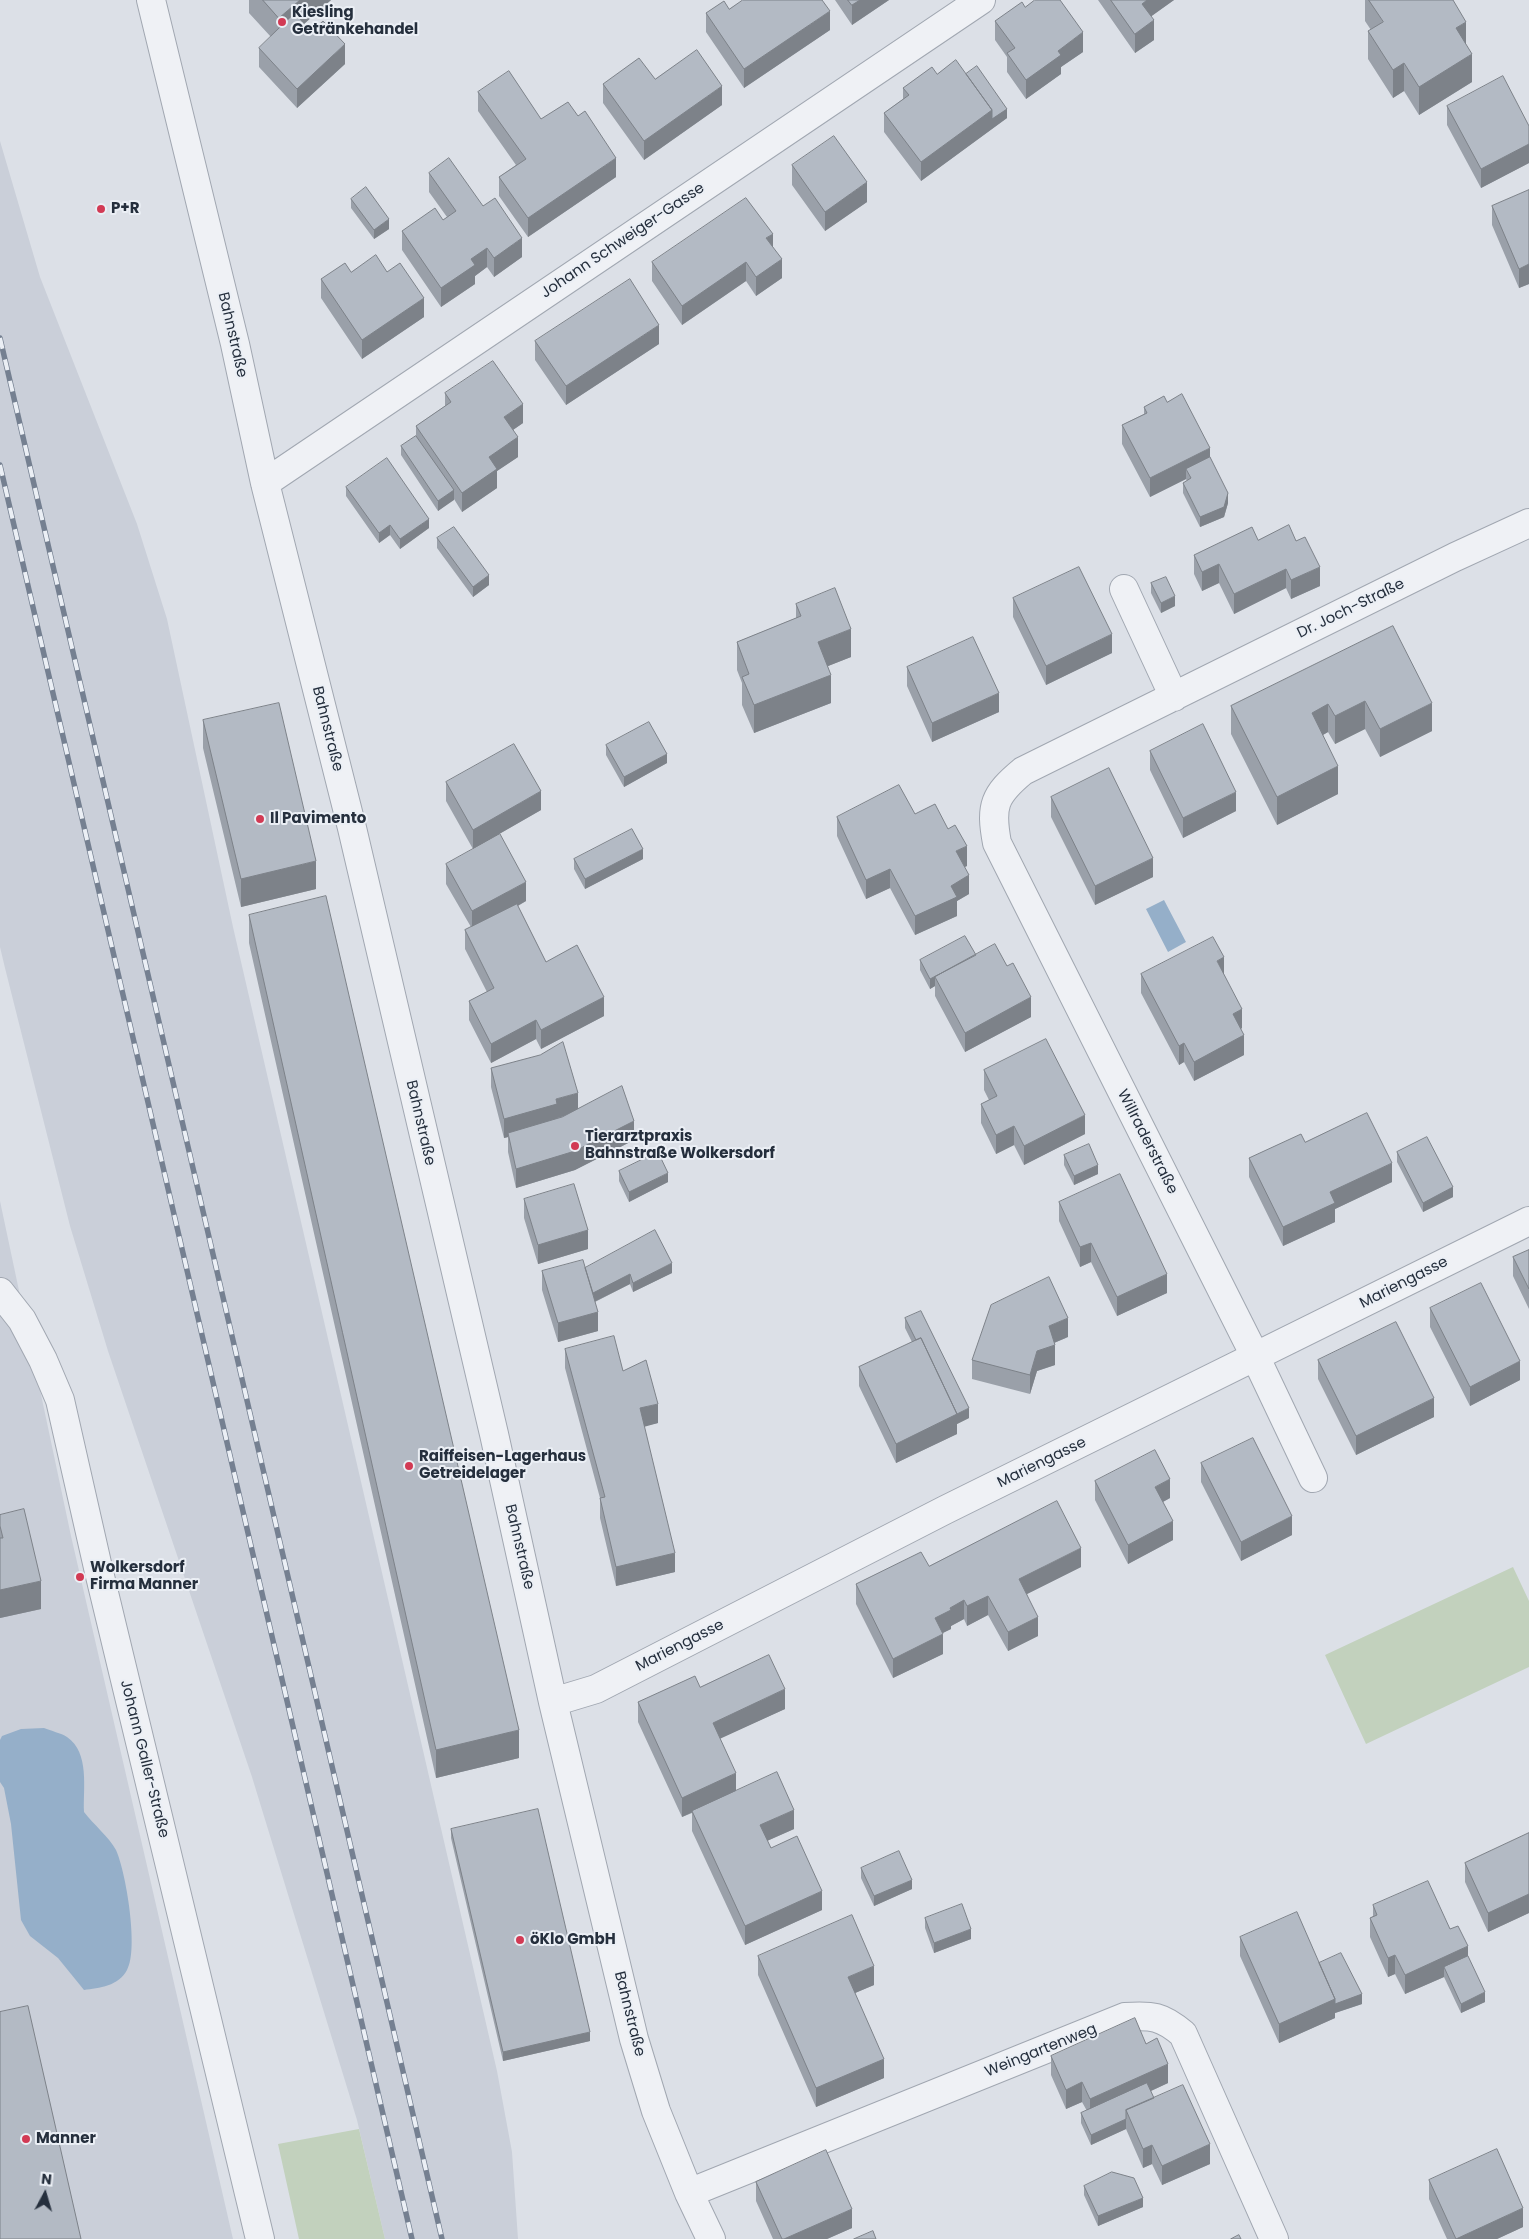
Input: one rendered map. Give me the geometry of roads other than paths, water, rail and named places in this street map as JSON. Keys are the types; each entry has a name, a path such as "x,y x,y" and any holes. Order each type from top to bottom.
{"street":[{"name":"Bahnstraße","path":"151,0 235,344 266,483 352,828 494,1434 553,1702 634,2039 656,2111 689,2193 711,2239"},
{"name":"Johann Schweiger-Gasse","path":"266,483 980,0"},
{"name":"Dr. Joch-Straße","path":"996,803 1005,786 1023,771 1455,557 1529,523"},
{"path":"1124,589 1174,697"},
{"name":"Willraderstraße","path":"996,803 993,820 998,843 1256,1358 1313,1478"},
{"name":"Mariengasse","path":"553,1702 596,1689 945,1510 1256,1358 1529,1221"},
{"name":"Johann Galler-Straße","path":"0,1292 22,1320 43,1360 60,1400 99,1572 260,2239"},
{"name":"Weingartenweg","path":"689,2193 1125,2017 1142,2016 1167,2020 1184,2034 1274,2239"}],"water":[{"path":"1164,900 1186,942 1168,952 1146,909"},
{"path":"44,1728 67,1737 79,1752 84,1772 84,1812 113,1845 124,1875 130,1911 132,1946 130,1960 127,1970 119,1980 102,1987 84,1990 58,1958 30,1936 21,1920 11,1824 4,1788 0,1782 0,1740 2,1736 21,1729"}],"railway":[{"path":"0,338 442,2239"},
{"path":"0,465 412,2239"}],"place":[{"name":"Kiesling Getränkehandel","path":"282,22"},
{"name":"P+R","path":"101,209"},
{"name":"Il Pavimento","path":"260,819"},
{"name":"Tierarztpraxis Bahnstraße Wolkersdorf","path":"575,1146"},
{"name":"Raiffeisen-Lagerhaus Getreidelager","path":"409,1466"},
{"name":"Wolkersdorf Firma Manner","path":"80,1577"},
{"name":"öKlo GmbH","path":"520,1940"},
{"name":"Manner","path":"26,2139"}]}
